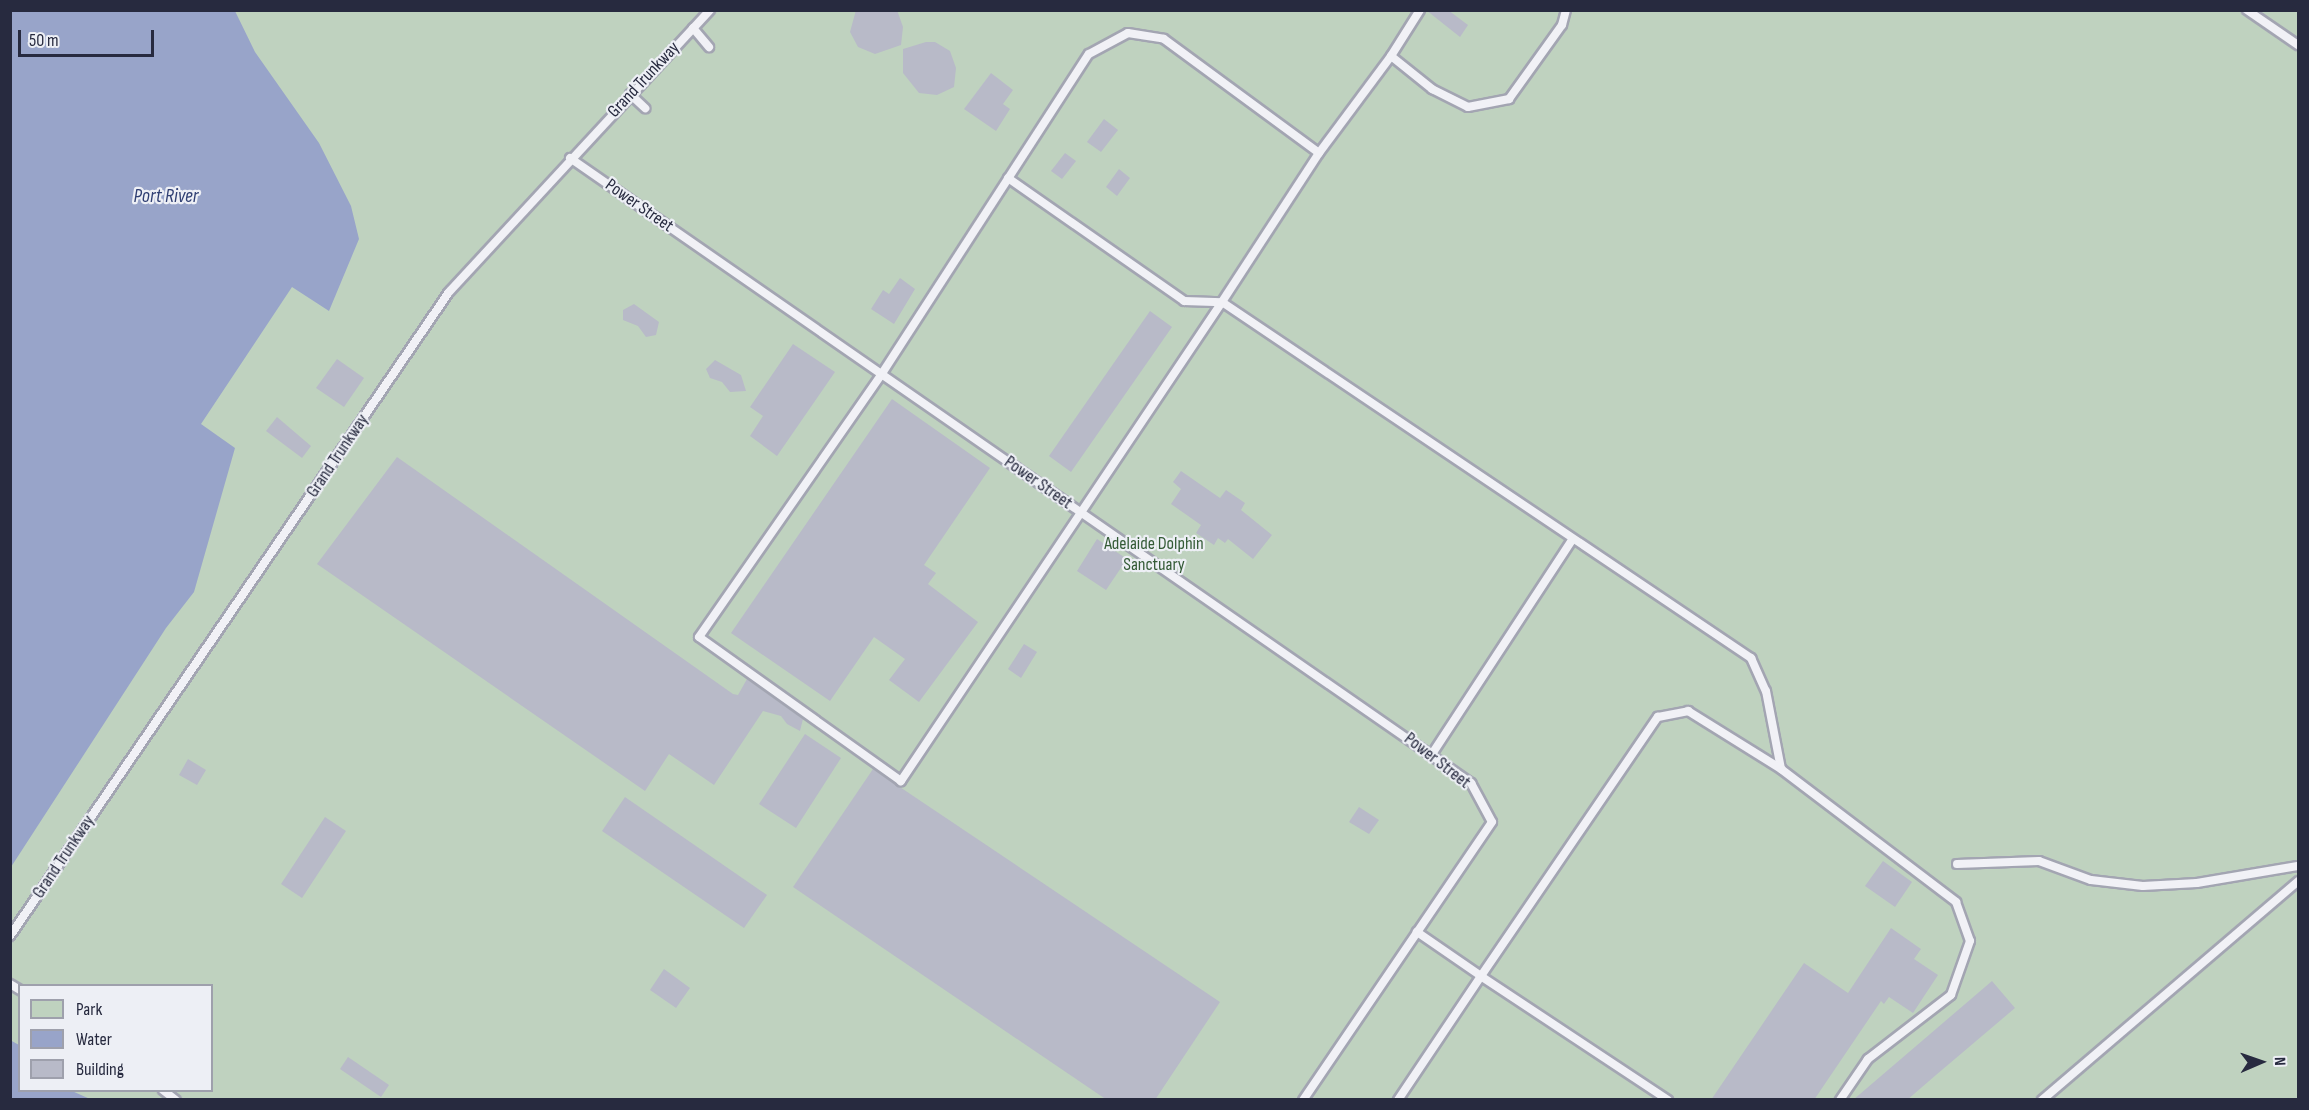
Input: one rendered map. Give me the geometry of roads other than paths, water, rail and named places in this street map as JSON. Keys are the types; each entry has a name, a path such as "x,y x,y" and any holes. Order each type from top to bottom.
{"lane":[{"name":"Grand Trunkway","path":"10,936 449,292 570,158 710,10"},
{"path":"1319,153 1164,39 1128,33 1089,54 880,375 699,637 901,781 1222,302 1319,153 1391,56 1420,10"},
{"path":"1391,56 1432,89 1468,107 1509,99 1562,26 1566,10"},
{"path":"2247,10 2298,45"},
{"path":"693,28 710,47"},
{"path":"630,94 645,108"},
{"name":"Power Street","path":"570,158 1471,783 1492,822 1417,932"},
{"path":"1008,178 1184,301 1222,302 1750,658 1767,691 1781,769"},
{"path":"1432,754 1572,540"},
{"path":"1398,1100 1658,717 1688,711 1781,769 1956,902 1970,941 1951,995 1868,1059 1840,1100"},
{"path":"1957,864 2039,861 2091,880 2143,886 2197,883 2298,866"},
{"path":"2042,1100 2298,881"},
{"path":"1303,1100 1417,932 1668,1100"}],"water":[{"name":"Port River","path":"11,10 235,11 255,52 319,143 351,206 359,239 329,311 292,287 201,424 235,448 194,592 166,628 11,867"},
{"path":"10,1040 18,1044 18,1092 74,1092 90,1099 11,1099"}],"park label":[{"name":"Adelaide Dolphin Sanctuary","path":"1154,555"}]}
